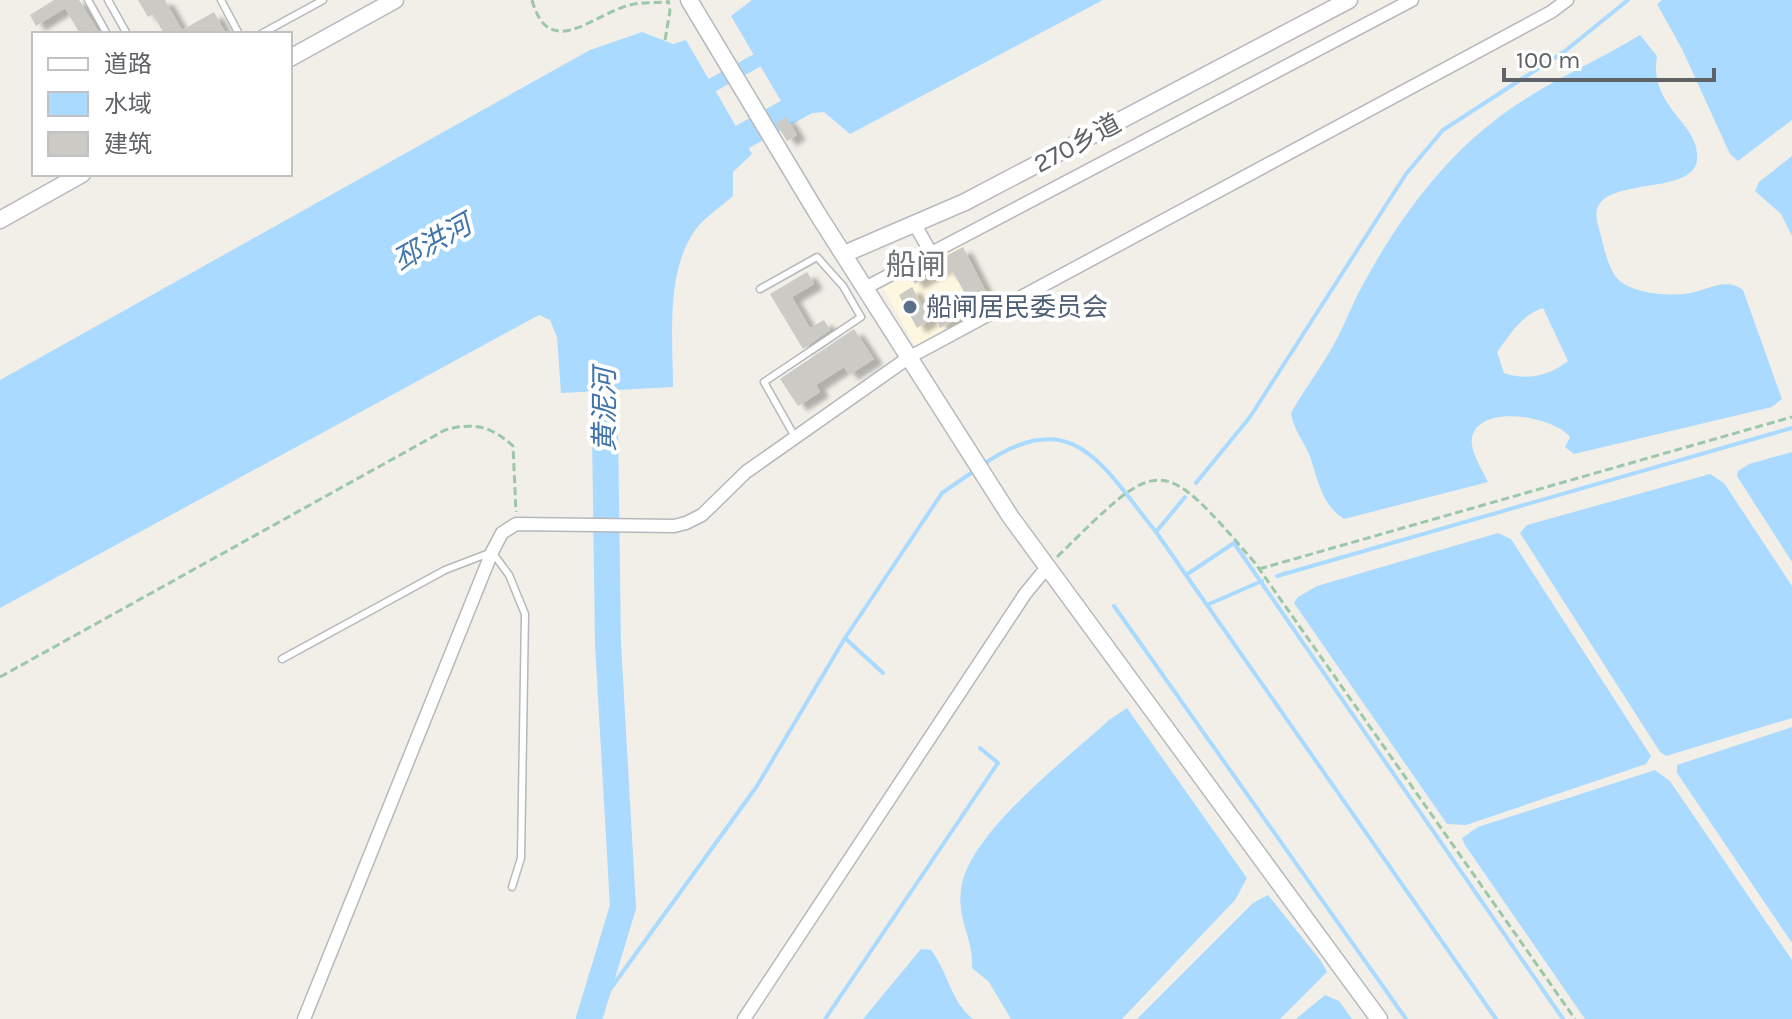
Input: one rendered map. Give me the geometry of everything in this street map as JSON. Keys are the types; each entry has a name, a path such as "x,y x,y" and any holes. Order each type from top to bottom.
{"street":[{"path":"292,57 395,0"},
{"path":"689,0 817,213 1010,516 1379,1019"},
{"name":"270乡道","path":"844,254 965,202 1349,0"},
{"path":"865,288 1412,0"},
{"path":"304,1019 502,533 516,524 674,526 702,515 746,472 908,358 1551,12 1567,0"},
{"path":"0,220 78,176"},
{"path":"914,223 931,253"},
{"path":"744,1019 1025,594 1048,566"}],"lane":[{"path":"88,0 106,32"},
{"path":"108,0 126,32"},
{"path":"221,0 238,32"},
{"path":"265,32 323,0"},
{"path":"760,289 817,257 843,286 861,317 764,382 795,437"},
{"path":"282,659 445,570 492,552 509,575 525,614 521,858 512,887"}],"path":[{"path":"532,0 542,25 554,31 585,26 630,5 668,1 670,11 665,40"},
{"path":"1259,569 1792,417"},
{"path":"0,677 445,430 467,424 485,427 513,446 516,524"},
{"path":"1048,566 1133,487 1158,478 1175,481 1202,501 1259,569 1575,1019"}],"shaded area":[{"path":"961,244 995,304 916,348 883,288"}],"water":[{"path":"752,0 1103,0 850,134 824,112 803,114 792,120 731,16"},
{"path":"1662,0 1792,0 1792,120 1738,161 1730,154 1682,49 1657,4"},
{"path":"642,32 673,44 686,40 752,154 733,172 733,196 696,229 679,265 673,305 673,387 561,393 557,337 550,320 539,315 0,608 0,380 590,50"},
{"path":"1640,35 1657,56 1656,74 1660,89 1691,135 1697,160 1691,172 1677,179 1621,191 1606,198 1597,208 1598,225 1610,265 1616,277 1629,287 1648,292 1685,294 1729,284 1743,290 1782,399 1772,407 1574,454 1565,447 1570,437 1550,424 1520,417 1491,419 1480,425 1472,440 1474,452 1488,482 1344,519 1322,493 1291,413 1333,346 1372,268 1435,177 1473,138 1511,108","holes":["1543,308 1568,361 1545,373 1521,377 1504,373 1497,352 1522,321"]},
{"path":"1792,156 1792,236 1781,214 1755,191 1759,182"},
{"path":"1792,452 1792,562 1737,476 1738,471 1749,464"},
{"path":"1710,474 1724,483 1792,586 1792,718 1666,756 1660,752 1520,533 1527,525"},
{"path":"1498,533 1511,539 1651,756 1646,764 1466,825 1447,824 1294,603 1298,597 1317,586"},
{"path":"1127,708 1247,878 1235,900 1122,1019 1011,1019 989,982 972,968 971,948 960,901 967,868 981,845 1022,798 1109,720"},
{"path":"1792,727 1792,943 1677,773 1677,765"},
{"path":"1655,770 1670,781 1792,960 1792,1019 1585,1019 1462,838 1478,827"},
{"path":"1268,895 1327,972 1280,1019 1137,1019 1253,903"},
{"path":"921,949 931,950 960,1004 973,1019 863,1019"},
{"path":"1325,995 1339,1001 1352,1019 1296,1019"}],"building":[{"path":"54,0 79,0 99,32 79,32 65,8 36,26 30,15"},
{"path":"138,0 165,0 182,30 214,12 225,32 163,32 153,14 148,17"},
{"path":"786,117 797,135 787,141 776,123"},
{"path":"963,247 991,302 940,328 934,317 968,299 953,272 948,274 945,267 915,284 909,275"},
{"path":"807,272 814,284 792,297 810,328 824,320 830,330 803,349 770,294"},
{"path":"912,287 930,320 917,328 899,295"},
{"path":"854,329 874,359 849,375 844,367 816,385 820,392 798,406 780,379"}],"waterway":[{"path":"1196,483 1250,417 1406,174 1443,130 1565,51 1628,0"},
{"name":"邳洪河","path":"698,93 774,51"},
{"name":"黄泥河","path":"710,155 816,96"},
{"name":"黄泥河","path":"589,1019 623,907 608,644 604,357"},
{"path":"1277,576 1792,428"},
{"path":"981,466 1013,448 1039,440 1062,441 1082,450 1101,464 1156,532 1496,1019"},
{"path":"593,1013 757,786 845,638 942,493 974,471"},
{"path":"1156,532 1185,497"},
{"path":"1186,575 1234,543 1563,1019"},
{"path":"1207,605 1262,581"},
{"path":"1114,606 1406,1019"},
{"path":"846,639 883,673"},
{"path":"825,1019 998,763 980,748"}],"place":[{"name":"船闸居民委员会","path":"910,307"}],"district":[{"name":"船闸","path":"916,265"}]}
